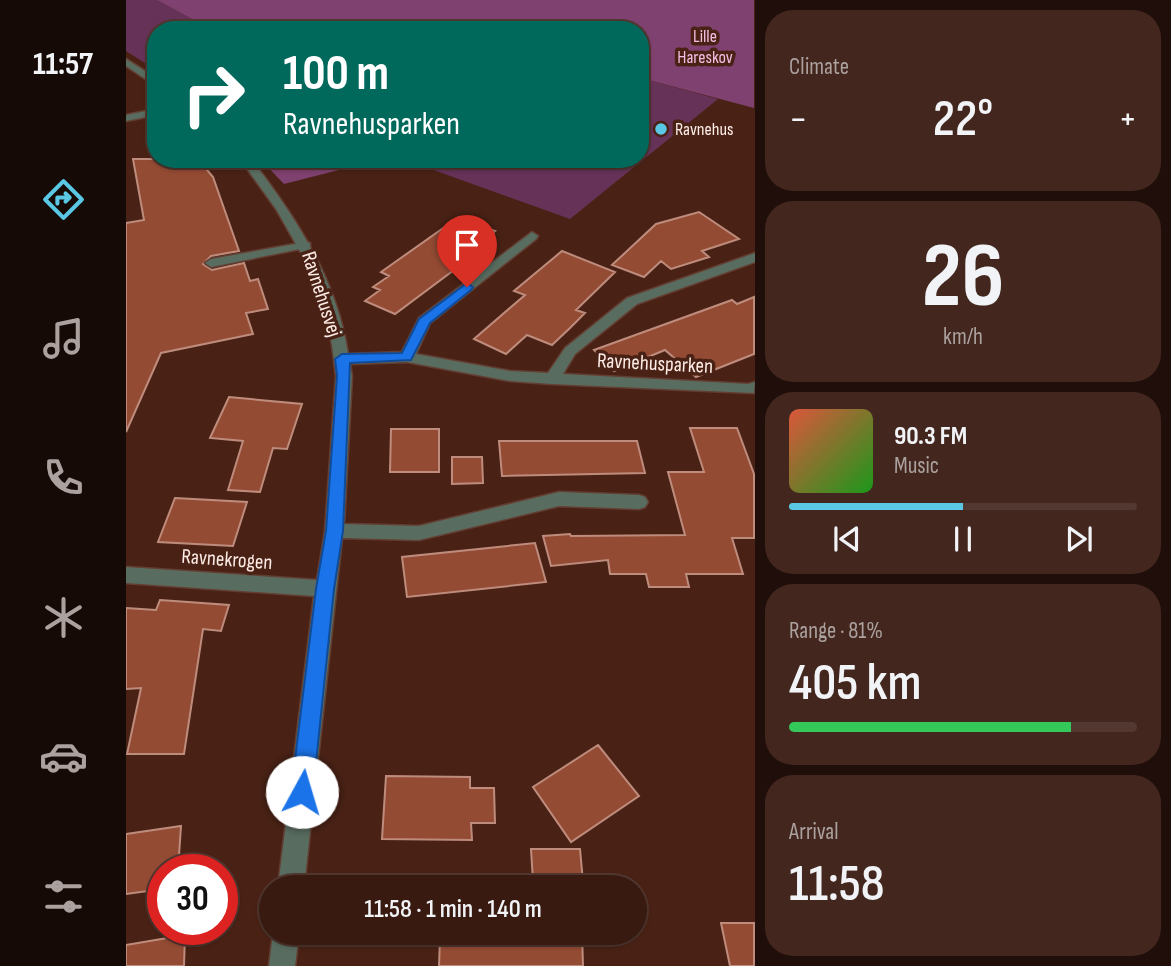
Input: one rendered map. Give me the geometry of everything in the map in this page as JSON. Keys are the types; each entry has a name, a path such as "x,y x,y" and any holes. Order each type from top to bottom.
{"street":[{"path":"126,62 147,77"},
{"path":"126,118 147,114"},
{"name":"Ravnehusvej","path":"252,168 275,195 306,245 326,293 344,376 334,531 292,875"},
{"path":"407,357 424,321 532,236"},
{"name":"Ravnehusparken","path":"552,379 570,351 632,301 754,257"},
{"name":"Ravnehusparken","path":"342,359 407,357 510,376 748,389 754,387"},
{"path":"334,531 419,533 559,499 639,502"},
{"name":"Ravnekrogen","path":"126,575 325,589"},
{"path":"282,966 285,945"}],"lane":[{"path":"211,263 306,245"}],"shaded area":[{"path":"126,0 157,0 196,21 147,21 147,64 126,51"},
{"name":"Ravnehus","path":"649,80 718,99 649,155"},
{"name":"Ravnehus","path":"428,168 633,168 570,219"}],"green space":[{"name":"Lille Hareskov","path":"157,0 754,0 754,108 649,80 649,21 196,21"},
{"path":"269,168 347,168 284,184"}],"building":[{"path":"133,159 147,159 147,168 206,168 213,177 239,251 211,256 203,264 212,270 244,263 250,281 258,279 268,309 246,313 253,334 161,353 126,432 126,223 144,220"},
{"path":"699,212 739,239 702,251 709,257 671,269 661,261 644,277 612,265 656,224"},
{"path":"459,217 495,231 451,264 458,267 395,314 365,301 380,290 373,287 389,276 381,272"},
{"path":"562,251 615,272 576,310 585,313 570,328 552,345 527,335 506,354 474,339 525,295 514,291"},
{"path":"754,297 754,354 696,377 665,350 614,371 594,350 732,300 737,304"},
{"path":"229,397 302,404 287,449 273,448 260,492 228,490 243,441 210,438"},
{"path":"690,428 737,428 754,474 754,538 732,538 743,574 686,574 689,587 649,587 646,574 610,574 608,560 551,566 543,536 685,535 668,472 704,472"},
{"path":"391,429 439,429 439,472 390,472"},
{"path":"499,441 637,441 645,473 502,476"},
{"path":"452,457 482,457 483,483 452,484"},
{"path":"175,498 247,502 233,546 158,542"},
{"path":"535,543 546,582 407,597 402,557"},
{"path":"160,600 229,605 221,631 203,629 184,754 127,754 141,688 126,689 126,608 156,610"},
{"path":"598,745 639,796 571,842 533,787"},
{"path":"386,776 470,777 470,788 494,788 495,823 471,823 472,840 382,839"},
{"path":"181,826 179,854 147,854 147,891 126,894 126,834"},
{"path":"531,849 580,849 582,875 533,875"},
{"path":"721,923 754,923 754,966 730,966"},
{"path":"147,941 147,945 185,945 184,966 126,966 126,945"},
{"path":"440,945 582,945 583,966 439,966"}],"place":[{"name":"Ravnehus","path":"661,129"}],"route":[{"path":"302,792 334,531 344,376 342,359 407,357 424,321 467,287"}]}
